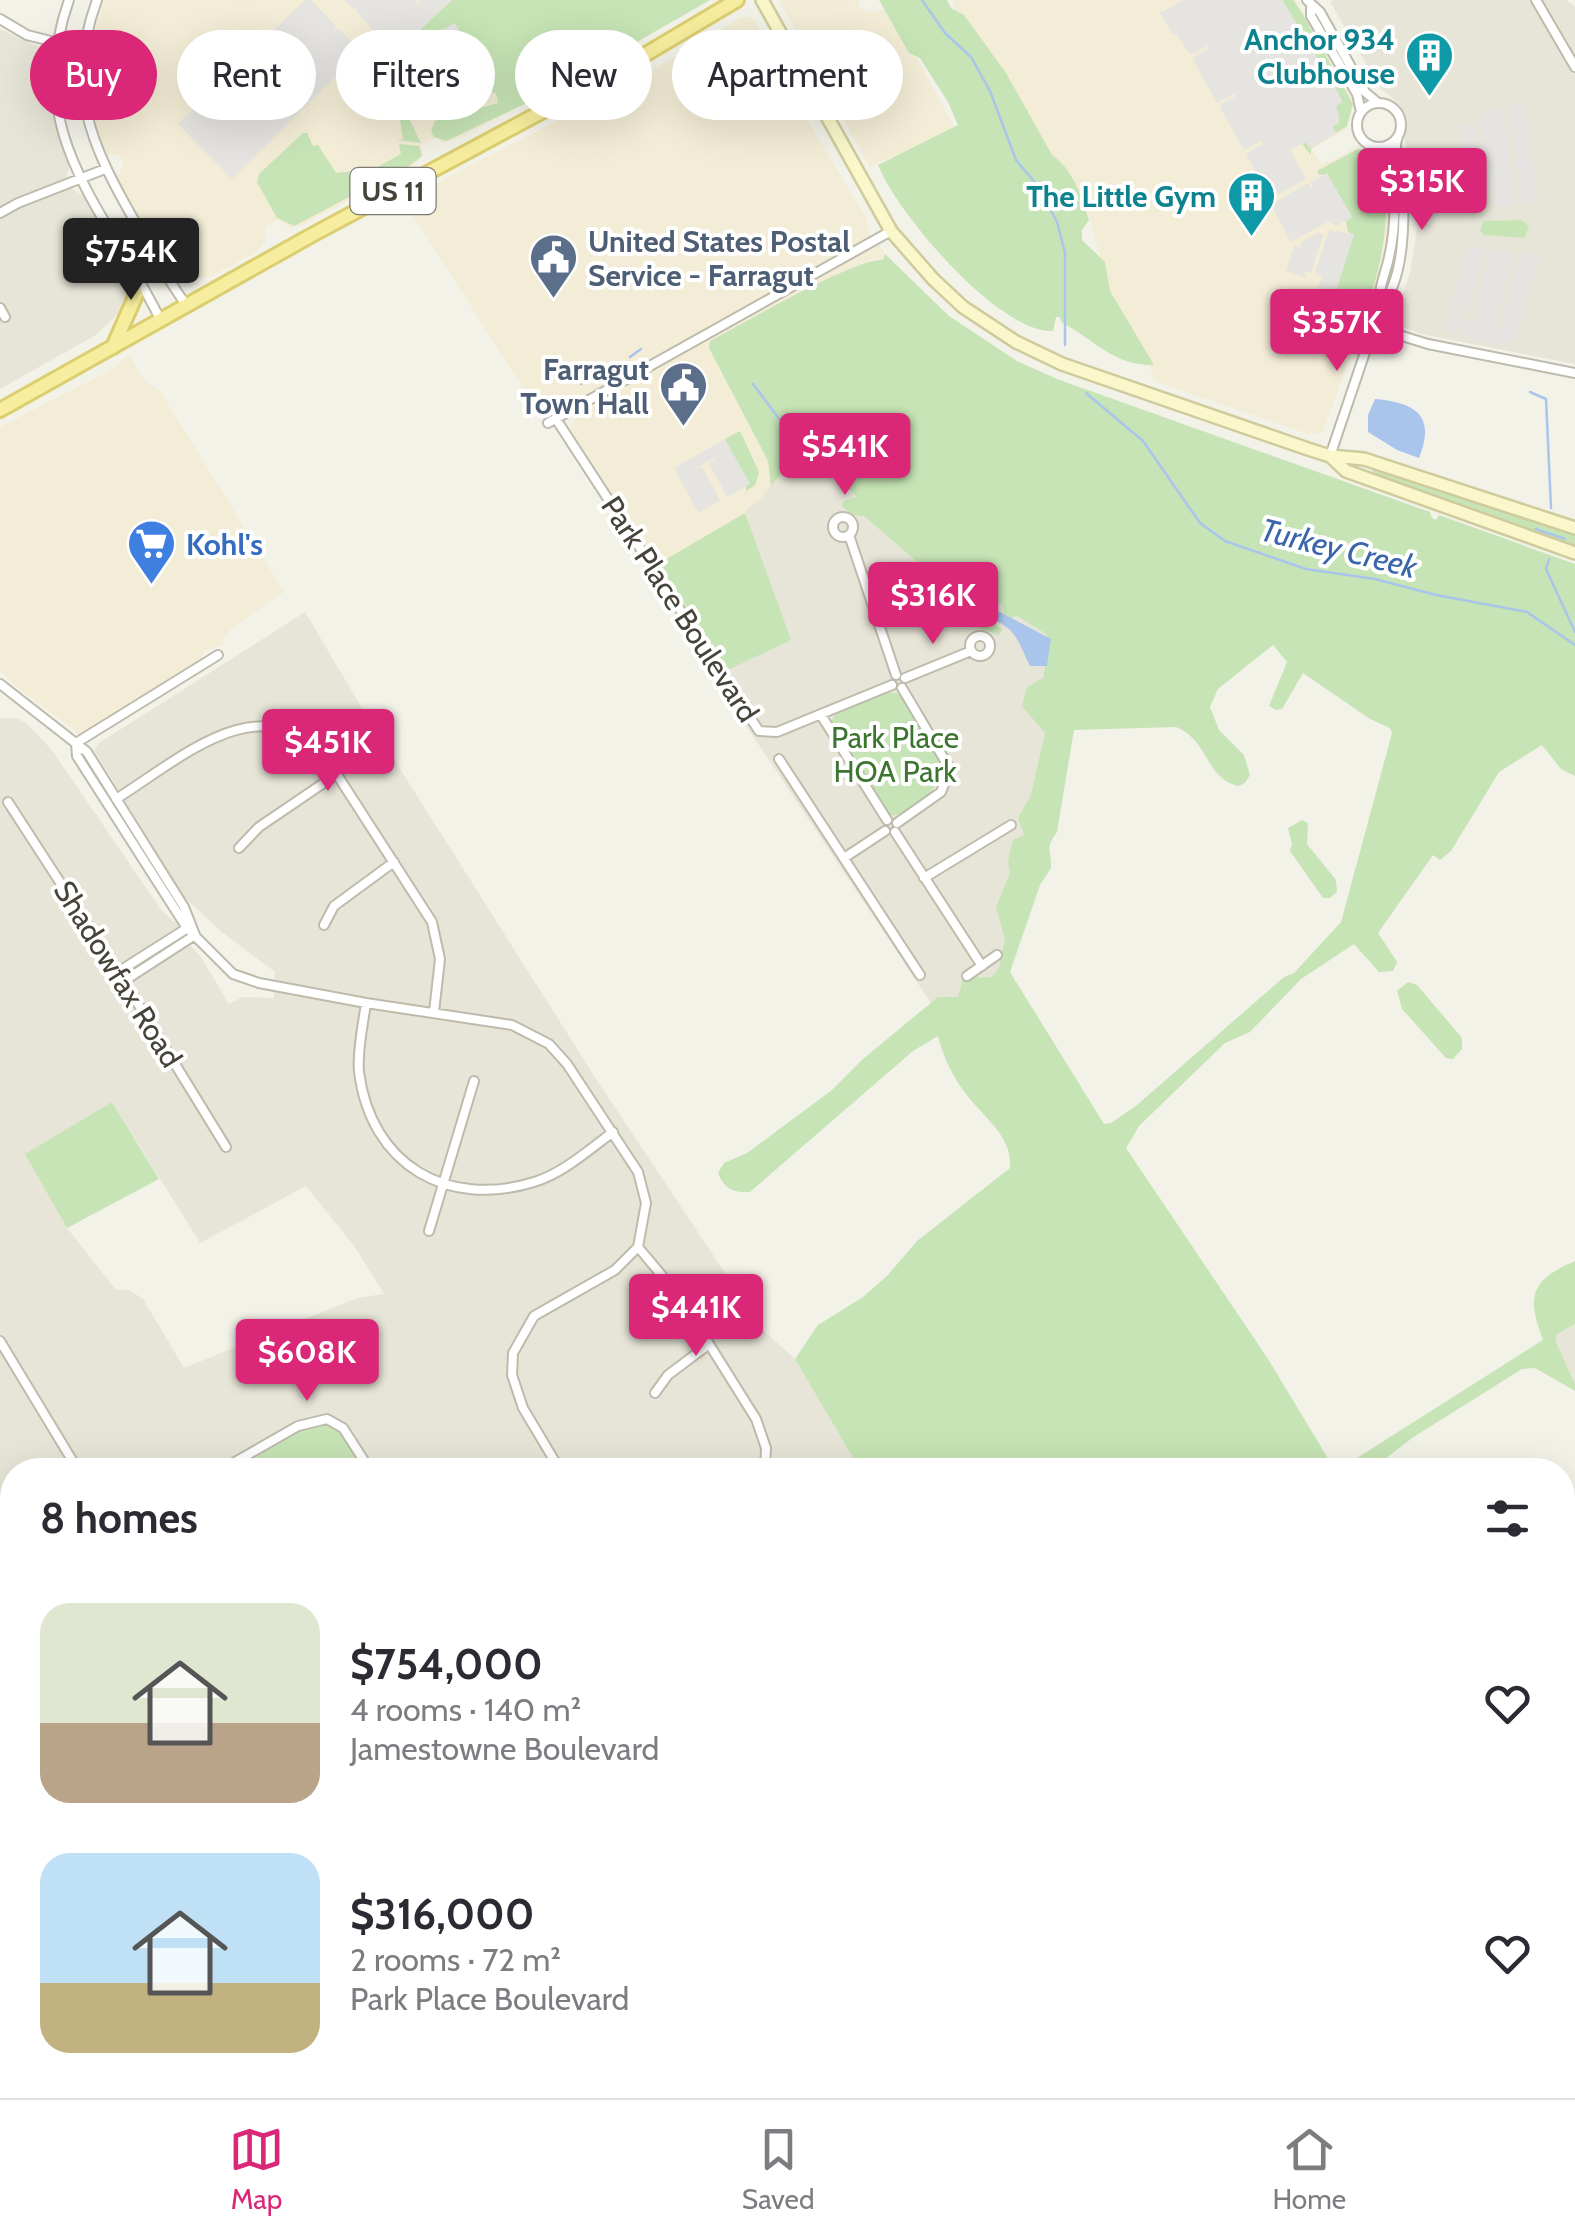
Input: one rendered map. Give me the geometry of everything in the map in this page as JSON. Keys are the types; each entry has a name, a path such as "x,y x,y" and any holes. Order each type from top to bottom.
{"main road":[{"name":"US 11","path":"0,410 614,73 737,0"},
{"path":"762,0 891,231 946,292 1016,342 1086,372 1330,456 1364,459 1575,528"},
{"path":"113,347 136,294 131,268"},
{"path":"1330,456 1346,471 1575,553"}],"street":[{"path":"60,30 69,0"},
{"path":"88,30 98,0"},
{"path":"1536,0 1575,67"},
{"path":"1312,1 1366,92 1378,103"},
{"path":"1312,1 1312,16 1360,100 1361,113"},
{"path":"0,19 30,37"},
{"path":"1330,456 1372,327 1388,298 1404,226 1402,181 1395,150 1400,130 1398,115 1388,105 1378,103 1367,106 1357,123 1360,136 1385,151 1390,164 1393,236 1378,295 1381,305"},
{"path":"59,120 80,178 161,321"},
{"path":"87,120 105,169 186,306"},
{"path":"1379,147 1398,136"},
{"path":"0,213 105,169"},
{"name":"Park Place Boulevard","path":"891,231 552,421 756,728 767,734 777,732 901,680"},
{"path":"1372,327 1428,344 1573,373 1575,360"},
{"path":"844,858 892,829 941,792 950,768 901,680 849,535"},
{"path":"901,680 971,650"},
{"path":"76,743 218,655"},
{"path":"0,684 87,752 192,930"},
{"path":"820,715 982,966"},
{"path":"116,798 219,736 249,726 272,725 301,735 318,748 337,774 436,933 440,970 434,1012"},
{"path":"76,743 77,756 192,930 233,974 259,983 366,1003 512,1025 549,1044 613,1132 638,1172 644,1192 638,1247 615,1270 534,1316 513,1353 512,1376 522,1408 553,1458"},
{"path":"779,759 920,974"},
{"path":"239,848 259,827 337,774"},
{"name":"Shadowfax Road","path":"8,802 226,1147"},
{"path":"924,878 1011,824"},
{"path":"324,925 334,906 394,862"},
{"path":"118,972 192,930"},
{"path":"124,981 192,930"},
{"path":"967,976 997,955"},
{"path":"366,1003 358,1068 366,1106 403,1162 424,1178 476,1191 538,1181 613,1132"},
{"path":"429,1232 474,1080"},
{"path":"638,1247 678,1296 756,1419 766,1458"},
{"path":"0,1341 71,1458"},
{"path":"655,1393 668,1375 708,1344"},
{"path":"242,1458 298,1426 327,1419 343,1428 362,1458"}],"shaded area":[{"path":"104,0 521,0 530,30 515,30 515,110 495,120 495,30 336,30 336,120 494,120 452,141 435,138 421,145 423,154 417,163 303,225 289,227 278,219 265,227 266,238 258,251 211,276 190,279 164,262 116,179 124,165 120,155 106,155 96,138 92,120 157,120 157,30 95,30"},
{"path":"305,0 311,0 336,26 332,32 336,30 336,76 316,96 316,30 274,30"},
{"path":"345,0 417,0 414,6 421,0 452,0 420,30 373,30 355,10 359,5 353,9"},
{"path":"779,0 860,0 858,8 868,12 891,9 902,30 795,30"},
{"path":"953,0 1295,0 1354,103 1346,129 1312,149 1321,165 1356,148 1377,153 1383,165 1389,204 1382,266 1323,432 1308,434 1154,381 1148,358 1111,299 1089,214 955,10"},
{"path":"1184,0 1282,0 1326,72 1320,77 1328,75 1343,102 1336,106 1340,118 1333,126 1336,133 1310,148 1305,142 1290,150 1306,179 1270,199 1246,154 1263,144 1261,141 1244,150 1219,106 1236,96 1234,93 1217,103 1192,58 1209,49 1207,46 1190,55 1160,13"},
{"path":"1566,0 1575,7 1575,364 1421,334 1388,321 1410,273 1418,223 1415,176 1404,137 1405,115 1381,89 1330,2"},
{"path":"742,17 753,17 760,30 720,30"},
{"path":"0,29 30,43 30,120 54,120 69,168 66,178 72,189 84,196 128,275 126,299 119,313 96,335 0,389"},
{"path":"903,32 956,131 914,156 888,158 870,168 844,120 903,120"},
{"path":"672,59 672,120 808,120 867,220 869,232 884,252 883,260 850,268 759,315 816,460 776,478 745,511 749,522 662,570 570,429 577,415 571,405 543,419 403,200 559,120 652,120 652,71"},
{"path":"1525,104 1538,203 1521,204 1515,159 1523,157 1515,155 1509,105"},
{"path":"1504,110 1510,159 1503,162 1511,163 1516,205 1492,207 1487,166 1494,164 1486,163 1480,120 1488,117 1482,112"},
{"path":"182,120 291,120 232,179 178,124"},
{"path":"1460,126 1477,126 1482,164 1474,166 1482,168 1487,208 1470,211"},
{"path":"1327,173 1352,218 1335,226 1329,221 1291,242 1271,205 1308,183 1313,190 1311,182"},
{"path":"1329,230 1354,234 1334,298 1316,293 1322,278 1315,273"},
{"path":"1318,233 1323,235 1311,273 1304,271 1306,278 1286,271 1294,246 1300,247 1302,241"},
{"path":"1468,245 1486,248 1481,270 1472,270 1480,274 1469,311 1461,311 1464,319 1472,322 1480,319 1473,315 1482,284 1490,283 1483,279 1490,250 1516,252 1506,287 1498,286 1505,290 1497,321 1489,322 1496,327 1508,324 1502,321 1508,297 1516,297 1509,292 1520,252 1540,254 1515,340 1509,339 1508,347 1461,338 1461,330 1444,330"},
{"path":"129,355 145,382 160,391 284,592 233,627 222,646 203,653 201,658 80,734 0,671 0,427 109,371"},
{"path":"725,439 750,484 727,497 709,463 713,458 695,469 702,467 720,500 698,513 674,468"},
{"path":"823,458 839,463 1073,630 1010,972 943,1021 715,679 734,666 744,511 760,499 776,478"},
{"path":"305,612 600,1085 763,1330 795,1359 853,1458 0,1458 0,718 17,718 26,723 52,750 161,910 177,924 201,957 229,1004 243,997 274,998 275,972 185,898 94,750 99,743","holes":["112,1102 200,1243 306,1186 354,1246 384,1294 357,1298 184,1368 143,1299 129,1290 116,1290 67,1228 26,1155"]},
{"path":"1575,1324 1575,1384 1556,1335"}],"green space":[{"path":"452,0 710,0 652,33 652,30 515,30 515,108 495,118 495,30 419,30"},
{"path":"879,0 947,0 951,8 964,15 1006,73 1052,155 1076,184 1089,220 1082,230 1082,240 1105,262 1110,291 1154,365 1115,356 1061,322 1060,317 1056,317 1053,331 1030,326 1005,313 978,292 927,239 878,165 958,125 920,58 909,53 903,42 903,30 896,30"},
{"path":"1282,0 1293,0 1301,11 1353,104 1347,126 1311,148 1311,155 1302,144 1306,142 1309,147 1335,133 1333,126 1339,122 1327,75 1320,77 1325,71"},
{"path":"400,120 410,120 421,143 397,140 403,139"},
{"path":"491,120 446,141 434,137 431,131 435,121"},
{"path":"307,133 313,146 318,145 336,173 355,171 361,176 401,154 399,144 419,146 422,156 294,226 277,218 257,182 259,174"},
{"path":"1366,149 1380,159 1386,217 1377,272 1366,310 1359,313 1326,301 1328,296 1333,297 1354,235 1348,232 1346,221 1352,217 1327,174 1319,175 1317,171 1356,150"},
{"path":"1521,220 1529,226 1525,238 1484,235 1480,231 1484,221"},
{"path":"885,254 949,316 1017,361 1057,379 1430,512 1436,520 1439,515 1575,564 1575,776 1561,769 1542,745 1499,772 1451,851 1440,860 1433,855 1378,933 1397,962 1393,971 1379,972 1354,944 1301,979 1250,1032 1225,1043 1139,1126 1126,1148 1268,1359 1328,1458 853,1458 795,1359 818,1325 863,1297 917,1241 1010,1168 1007,1146 957,1081 938,1036 913,1051 750,1192 730,1189 718,1173 724,1163 747,1153 832,1090 938,997 958,997 963,978 992,977 999,967 1005,939 996,907 1010,873 1008,861 1013,840 1024,835 1018,818 1031,795 1045,733 1022,706 1027,687 1043,678 1050,641 1046,634 1016,615 1005,617 1002,604 985,601 981,607 990,621 1002,629 999,635 976,627 961,589 937,597 921,565 864,516 853,515 842,506 844,501 857,497 844,483 839,463 802,464 784,473 771,486 768,461 709,348 710,341 798,293 869,262 883,260","holes":["1273,645 1287,662 1269,706 1282,709 1303,673 1370,719 1390,728 1392,733 1341,922 1294,973 1284,977 1137,1105 1104,1124 1010,972 1040,885 1051,868 1050,847 1057,832 1074,730 1176,727 1195,741 1219,775 1238,786 1250,775 1244,755 1219,730 1210,707 1218,689"]},
{"path":"740,431 759,472 755,485 746,491 725,439"},
{"path":"1373,470 1575,535 1575,549 1371,474"},
{"path":"745,513 791,640 728,670 658,564"},
{"name":"Park Place HOA Park","path":"886,692 900,694 928,735 940,763 939,777 932,790 894,815 890,815 831,722 836,713"},
{"path":"1302,820 1308,823 1307,844 1336,880 1337,892 1330,898 1323,898 1290,851 1288,828"},
{"path":"1408,982 1417,985 1462,1038 1462,1049 1453,1059 1446,1058 1402,1009 1397,991"},
{"path":"112,1102 159,1179 67,1228 25,1154"},
{"path":"1575,1261 1575,1324 1556,1335 1556,1342 1575,1391 1535,1368 1522,1369 1386,1458 1357,1458 1543,1340 1535,1312 1536,1292 1540,1283"},
{"path":"321,1423 339,1432 357,1458 248,1458 291,1433"}],"water":[{"path":"1375,399 1402,404 1419,414 1425,431 1419,458 1368,432 1368,415"},
{"path":"979,601 1051,639 1047,666 1030,666 1013,633 989,615"}],"waterway":[{"name":"Turkey Creek","path":"922,0 945,33 971,57 990,91 1016,160 1038,186 1057,222 1065,253 1065,345"},
{"path":"630,357 641,349"},
{"path":"581,384 616,364"},
{"path":"753,384 783,424 797,455"},
{"path":"1530,392 1546,399 1551,508"},
{"name":"Turkey Creek","path":"1086,393 1143,441 1200,523 1225,541 1306,569 1375,579 1527,612 1575,645"},
{"path":"1536,529 1565,539"},
{"path":"1549,559 1546,569 1575,632"}],"place":[{"name":"Anchor 934 Clubhouse","path":"1430,98"},
{"name":"The Little Gym","path":"1251,238"},
{"name":"United States Postal Service - Farragut","path":"553,300"},
{"name":"Farragut Town Hall","path":"684,428"},
{"name":"Kohl's","path":"151,586"}]}
